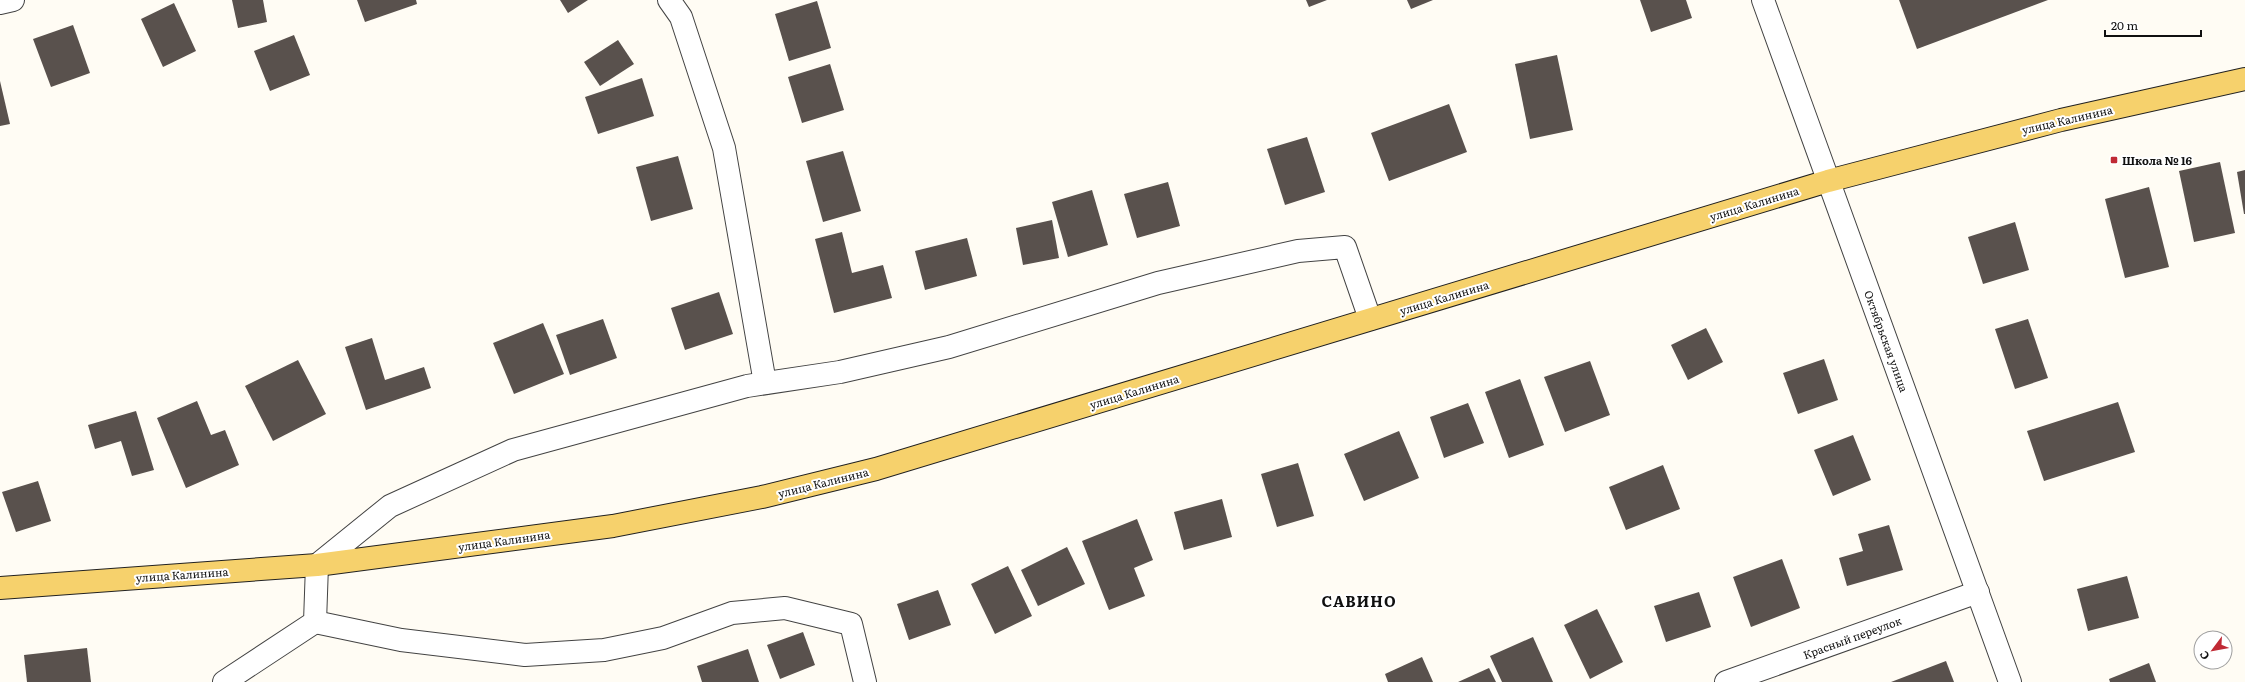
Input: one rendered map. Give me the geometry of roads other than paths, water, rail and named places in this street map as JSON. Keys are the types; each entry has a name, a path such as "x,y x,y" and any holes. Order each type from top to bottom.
{"main road":[{"name":"улица Калинина","path":"0,588 317,565 613,526 762,497 876,469 1828,181 2062,120 2245,79"}],"street":[{"path":"0,3 13,0"},
{"path":"669,0 681,17 724,148 765,383"},
{"name":"Октябрьская улица","path":"1763,0 2010,682"},
{"path":"315,622 317,565 390,506 513,450 747,386 840,372 949,347 1158,283 1298,251 1345,247 1370,319"},
{"name":"Красный переулок","path":"1726,682 1978,592"},
{"path":"224,682 315,622 401,640 525,655 604,650 663,638 732,613 785,608 851,624 865,682"}],"place":[{"name":"Школа № 16","path":"2114,160"}],"district":[{"name":"САВИНО","path":"1359,600"}]}
